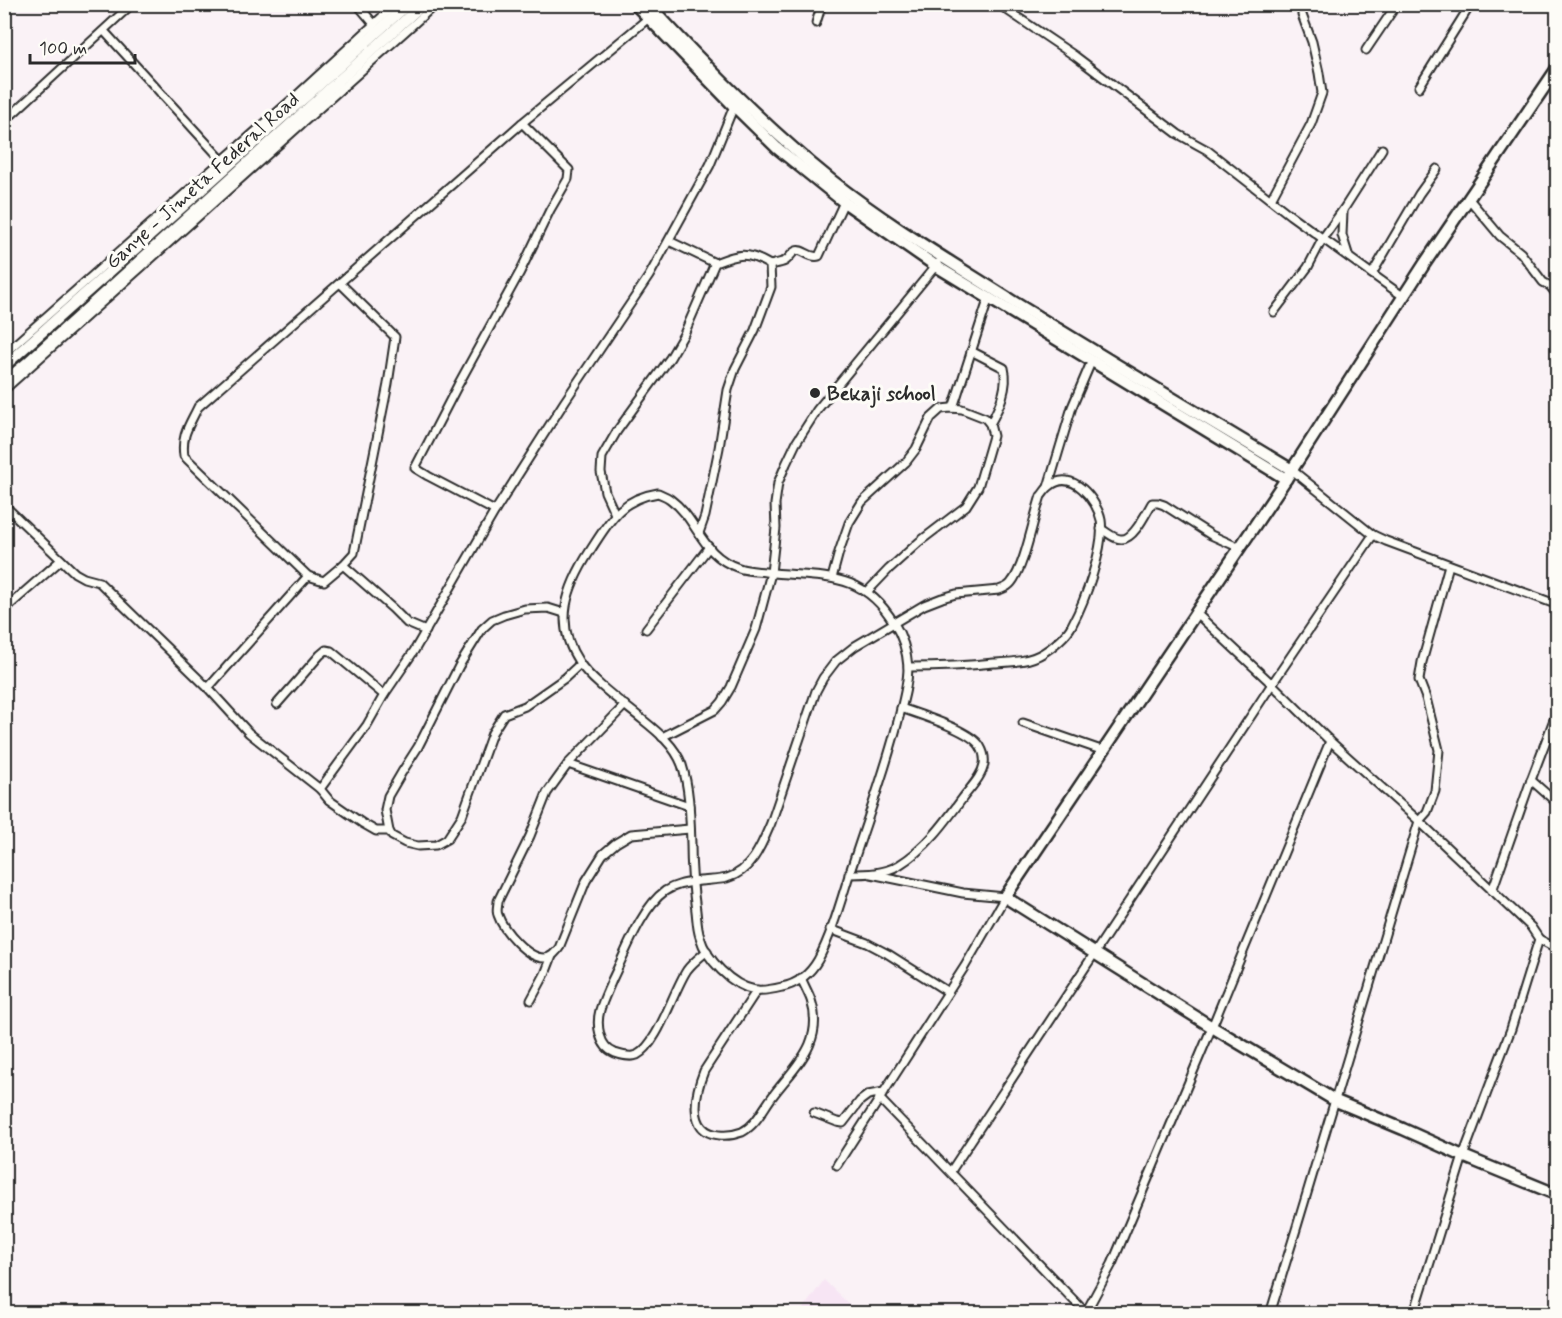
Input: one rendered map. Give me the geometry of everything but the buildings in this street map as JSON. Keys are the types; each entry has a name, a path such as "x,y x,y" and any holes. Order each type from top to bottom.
{"main road":[{"name":"Ganye - Jimeta Federal Road","path":"4,366 408,4"},
{"name":"Ganye - Jimeta Federal Road","path":"4,382 423,4"},
{"path":"635,4 650,12 783,140 832,181 989,297 1092,360 1138,383"},
{"path":"650,12 734,106 777,148 892,237 940,261 1289,474"},
{"path":"1557,67 1240,548 1005,897 1212,1027 1336,1101 1557,1195"},
{"path":"1272,464 1300,457"},
{"path":"1272,464 1275,494"}],"street":[{"path":"7,119 132,4"},
{"path":"357,4 374,24"},
{"path":"4,354 297,95 396,4"},
{"path":"4,390 436,4"},
{"path":"816,23 822,4"},
{"path":"998,4 1075,56 1178,134 1207,150 1331,246 1404,297"},
{"path":"1271,199 1311,124 1322,93 1312,42 1302,15 1302,4"},
{"path":"1366,50 1397,4"},
{"path":"1419,87 1471,4"},
{"path":"340,284 395,336 388,384 354,553 324,581 308,576 184,456 182,443 198,407 650,12"},
{"path":"104,31 222,160"},
{"path":"320,789 368,725 495,511 649,276 710,165 734,106"},
{"path":"495,511 416,468 568,179 569,171 522,123"},
{"path":"1274,312 1308,267 1323,238 1382,149"},
{"path":"1372,274 1419,194 1437,169"},
{"path":"1469,199 1500,236 1521,254 1557,296"},
{"path":"615,514 605,492 601,472 602,457 617,431 670,358 684,334 715,263 733,256 746,255 770,265 784,261 796,250 812,257 819,256 844,202"},
{"path":"1343,211 1341,235 1349,257"},
{"path":"669,241 715,263"},
{"path":"662,737 715,710 731,687 756,629 771,573 778,483 796,443 817,410 940,261"},
{"path":"699,533 705,516 719,448 728,390 735,369 755,330 771,287 770,265"},
{"path":"953,408 989,297"},
{"path":"971,351 1004,368 1006,381 1001,402 990,424"},
{"path":"1048,487 1072,407 1092,360"},
{"path":"832,578 838,552 849,524 862,502 906,462 916,449 931,418 941,409 953,408 985,418 990,424 993,436 978,486 966,506 919,542 867,592"},
{"path":"1289,474 1307,483 1373,535 1557,605"},
{"path":"706,951 688,968 648,1047 635,1056 622,1056 609,1051 601,1041 598,1021 600,1010 643,916 653,901 666,890 678,884 735,875 743,870 755,856 771,823 816,691 836,661 855,646 924,605 956,594 999,590 1010,585 1021,564 1041,496 1048,487 1061,481 1071,482 1090,495 1101,521 1097,554 1087,591 1071,626 1061,639 1043,653 1028,659 972,665 908,667"},
{"path":"658,493 670,499 683,512 713,554 723,562 743,570 771,573 844,580 867,592 894,623 904,646 908,667 907,686 883,771 817,962 806,975 792,985 757,990 742,986 716,966 700,938 693,882 689,807 681,763 662,737 580,664 565,629 564,613 568,593 575,576 615,514 642,495 658,493"},
{"path":"1101,529 1116,538 1125,539 1132,535 1152,503 1155,502 1164,505 1211,535 1240,548"},
{"path":"4,505 75,573 99,582 208,688 249,733 320,789 329,800 376,831 389,831"},
{"path":"951,1171 1373,535"},
{"path":"646,629 709,548"},
{"path":"4,610 61,560"},
{"path":"343,565 407,623 426,630"},
{"path":"1270,1314 1419,821 1427,812 1435,791 1439,750 1419,680 1449,565"},
{"path":"208,688 308,576"},
{"path":"564,613 549,608 525,609 492,620 475,638 418,747 388,796 385,810 389,831 394,838 418,846 436,845 447,839 462,816 492,733 504,714 525,706 565,678 580,664"},
{"path":"1195,612 1330,741 1532,927 1539,939 1557,949"},
{"path":"277,704 326,650 331,651 384,696"},
{"path":"552,956 544,958 531,954 519,945 504,927 497,913 498,901 517,864 547,793 568,764 625,705"},
{"path":"872,874 897,866 928,841 944,825 979,776 984,763 983,752 978,743 968,735 901,708"},
{"path":"1492,891 1557,709"},
{"path":"1023,723 1104,751"},
{"path":"814,1113 843,1123 860,1101 868,1095 882,1095 1086,1313 1112,1264 1330,741"},
{"path":"568,764 689,807"},
{"path":"1531,780 1557,804"},
{"path":"531,1000 552,956 559,948 586,880 603,854 631,834 690,829"},
{"path":"837,1165 948,992 1005,897 963,893 872,874 849,874"},
{"path":"830,929 888,954 948,992"},
{"path":"1414,1314 1463,1156 1511,1029 1539,939"},
{"path":"757,990 704,1071 699,1084 696,1100 697,1117 702,1128 714,1135 736,1134 755,1122 809,1048 813,1036 814,1020 811,1001 801,978"}],"shaded area":[{"path":"824,1280 858,1313 800,1313"}],"place":[{"name":"Bekaji school","path":"815,393"}]}
